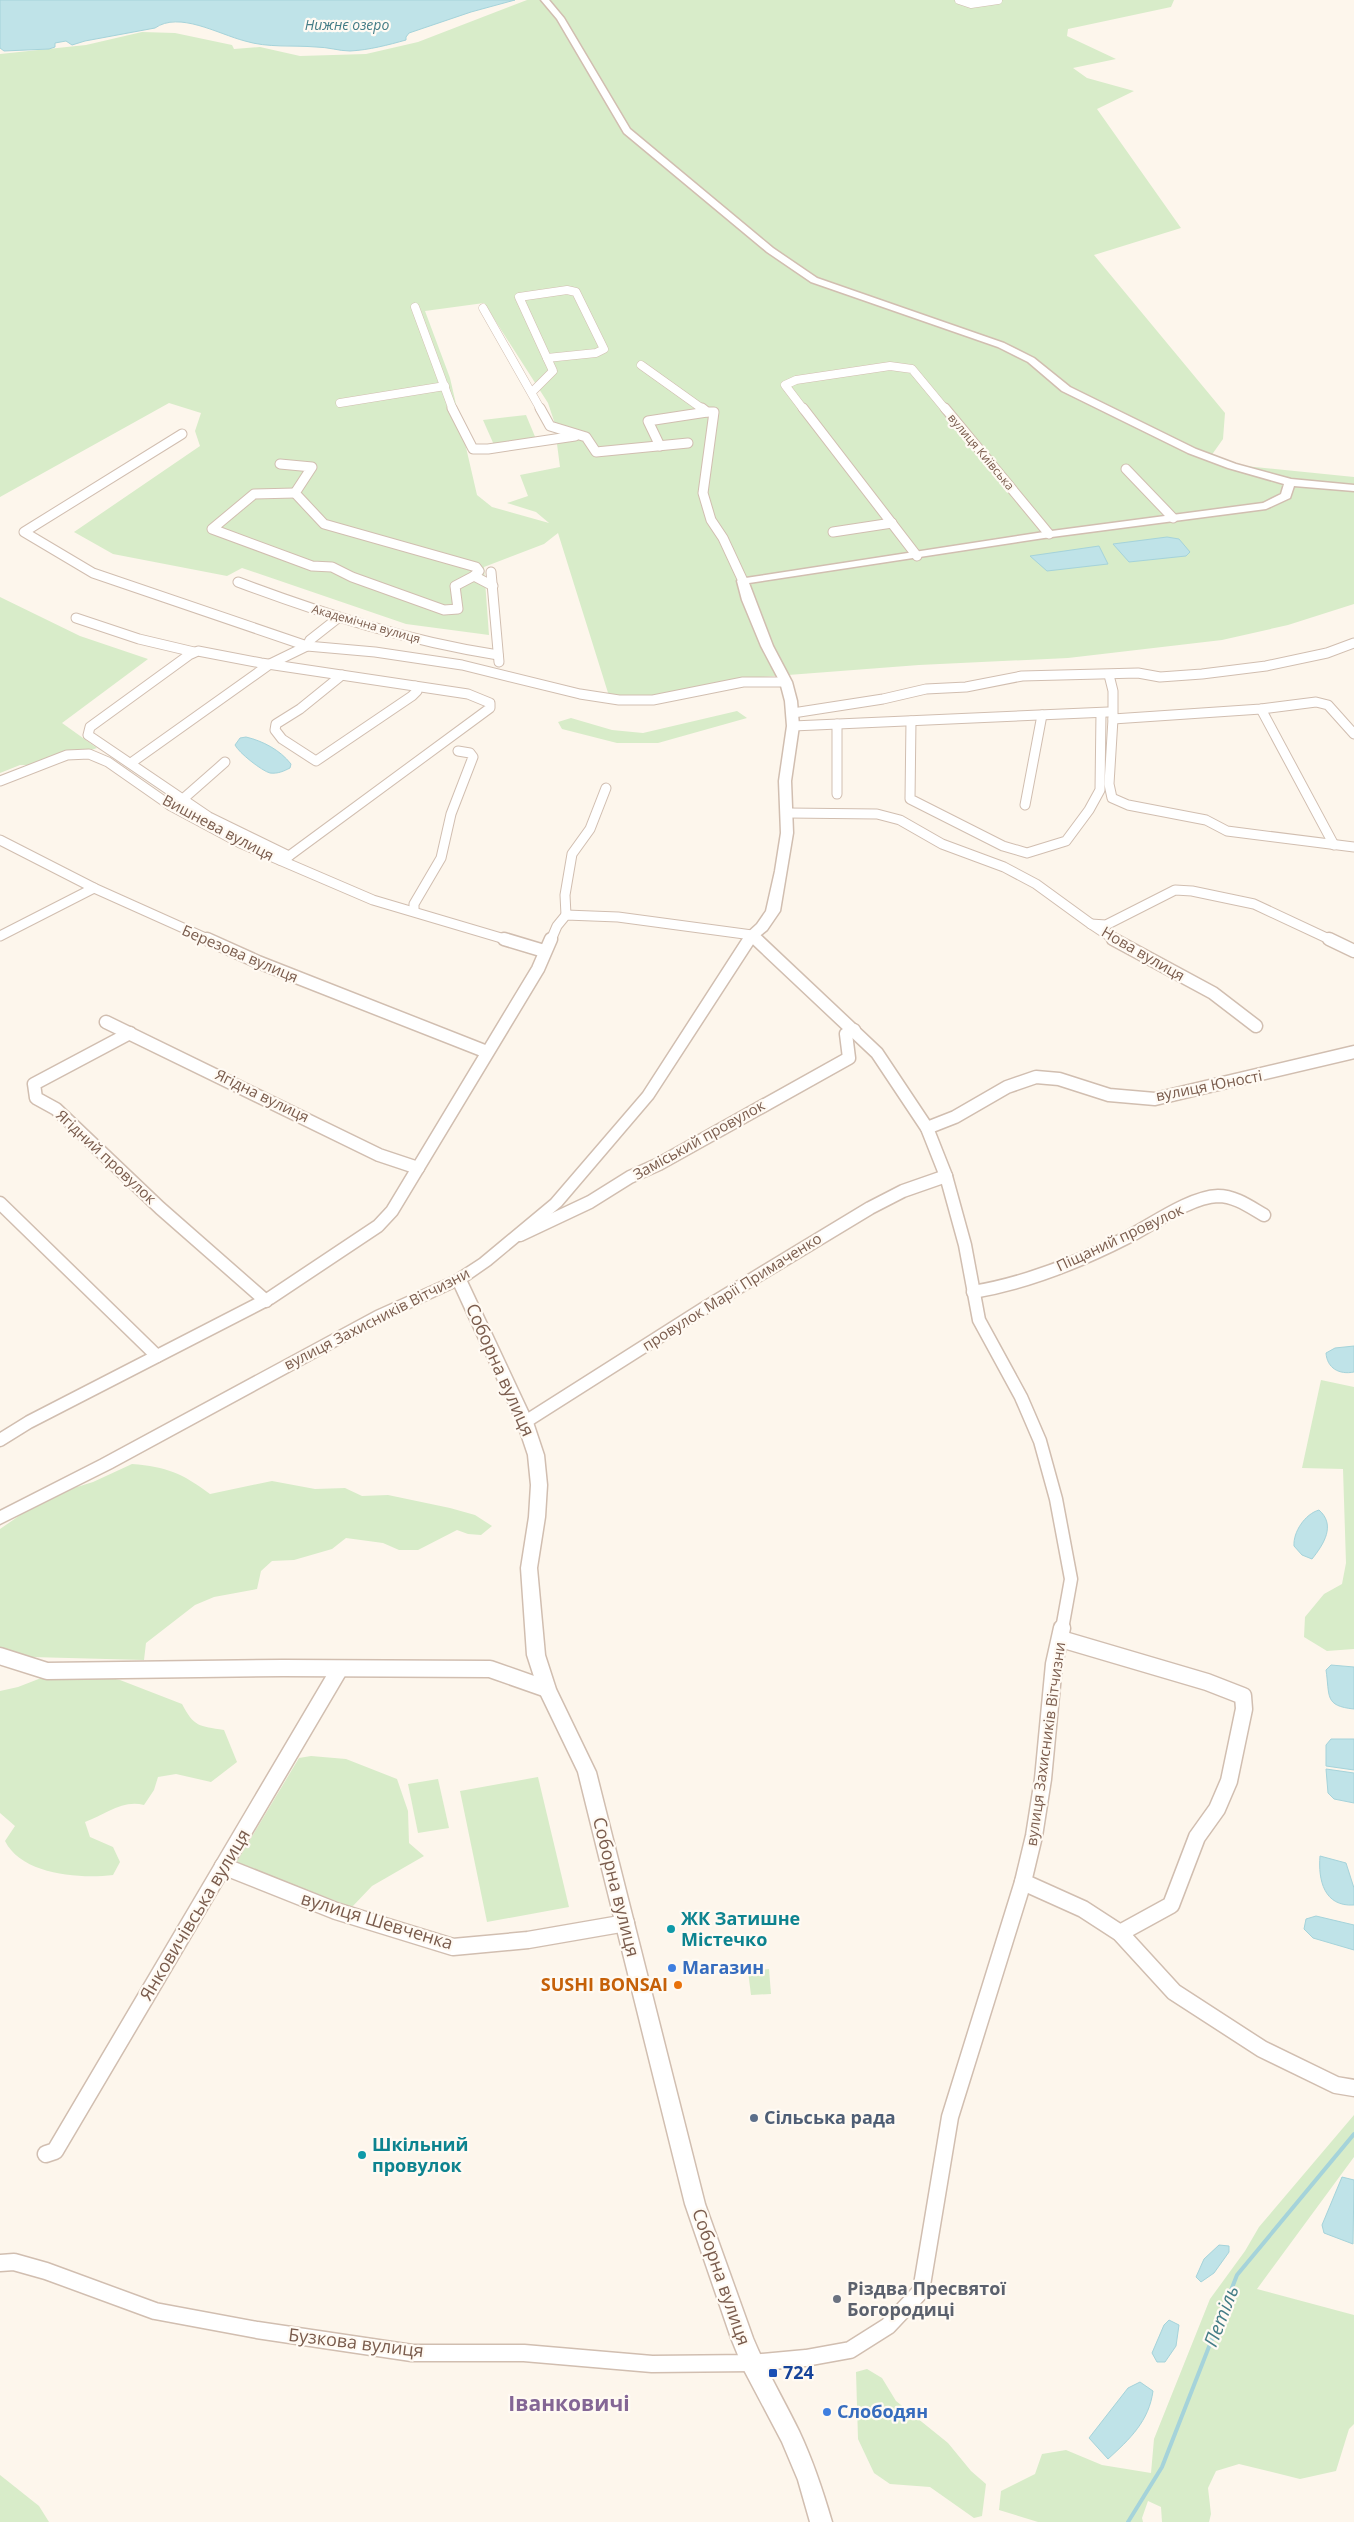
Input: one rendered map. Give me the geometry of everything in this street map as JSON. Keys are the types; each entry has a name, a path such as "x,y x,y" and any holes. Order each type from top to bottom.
{"street":[{"path":"545,0 560,18 627,131 791,265 822,283 1001,345 1031,360 1066,389 1168,440 1232,466 1290,482 1354,488"},
{"path":"959,0 971,4 998,0"},
{"path":"532,392 553,371 546,358 519,297 567,290 576,292 604,349 596,353 546,358"},
{"path":"415,307 446,386 456,418 473,449 488,449 575,437 576,435"},
{"path":"483,308 497,329 504,348 532,392 541,413 550,426 586,437 596,452 688,443"},
{"path":"641,365 707,412"},
{"name":"вулиця Київська","path":"892,523 785,385 796,380 890,366 912,369 1050,534"},
{"path":"340,403 446,386"},
{"path":"660,446 648,421 714,412 703,493 711,520 723,538 743,581 748,600 767,646 786,682 793,719"},
{"path":"182,434 24,532 93,573 307,646 375,652 462,665 590,696 636,701 743,682 786,682"},
{"path":"280,464 312,467 295,493"},
{"path":"1126,469 1173,518"},
{"path":"743,581 917,556 1050,534 1266,506 1286,496 1290,482"},
{"path":"295,493 324,524 476,567 479,570 474,576 454,586 458,610 444,610 332,568 312,566 213,531 212,529 254,494 295,493"},
{"path":"832,532 892,523 917,556"},
{"path":"491,572 499,662 510,676"},
{"path":"474,576 493,586"},
{"name":"Академічна вулиця","path":"238,582 338,618 414,640 498,654"},
{"path":"76,618 139,639 194,652 468,694 490,702 490,708 284,858 190,806 183,799 88,735 90,727 194,652"},
{"path":"131,763 270,664 307,646 310,640 338,618"},
{"path":"793,719 926,689 966,687 1022,676 1138,673 1174,677 1248,668 1327,653 1354,643"},
{"path":"1110,674 1113,691 1113,716 1109,784 1112,798 1128,804 1206,820 1227,831 1354,847"},
{"path":"342,675 300,709 276,724 275,730 282,739 316,761 412,696 417,691 415,686"},
{"path":"793,719 837,724 1042,714 1101,713 1113,716 1261,709 1316,702 1328,704 1354,734"},
{"path":"1261,709 1281,751 1296,774 1334,845"},
{"path":"911,721 910,799 1003,846 1027,853 1066,841 1089,810 1100,790 1101,713"},
{"path":"1026,805 1042,714"},
{"name":"вулиця Захисників Вітчизни","path":"1,1513 106,1464 381,1315 459,1279 518,1236 556,1203 648,1095 752,935 762,927 773,911 787,833 788,813 785,781 793,719"},
{"path":"837,724 837,794"},
{"path":"414,911 414,904 440,858 451,814 473,757 470,753 458,751"},
{"name":"Вишнева вулиця","path":"0,781 67,755 89,754 108,762 171,806 240,843 284,858 373,900 544,951"},
{"path":"183,799 225,762"},
{"path":"0,1440 157,1356 266,1301 361,1241 385,1221 538,969 544,951 557,926 566,915 565,895 572,854 590,829 606,788"},
{"path":"788,813 877,814 900,820 942,844 1004,867 1036,884 1091,924"},
{"name":"Березова вулиця","path":"0,840 94,888 258,962 486,1052"},
{"path":"0,936 94,888"},
{"name":"Нова вулиця","path":"1091,924 1106,925 1175,890 1192,891 1254,904 1354,950"},
{"path":"566,915 618,917 752,935"},
{"name":"Нова вулиця","path":"1091,924 1116,941 1214,993 1256,1026"},
{"name":"вулиця Захисників Вітчизни","path":"752,935 877,1053 927,1128 946,1176 965,1246 979,1320 1021,1396 1040,1441 1056,1499 1070,1579 1061,1639 1054,1664 1043,1779 1034,1836 1023,1882 950,2117 921,2291 888,2326 850,2350 806,2358 752,2363"},
{"name":"Ягідна вулиця","path":"106,1022 379,1155 418,1168"},
{"name":"Заміський провулок","path":"518,1236 590,1202 630,1177 659,1164 849,1058 846,1034 854,1030"},
{"name":"Ягідний провулок","path":"130,1033 34,1084 36,1098 56,1109 160,1208 266,1301"},
{"name":"вулиця Юності","path":"927,1128 945,1124 997,1090 1038,1077 1056,1078 1094,1091 1127,1097 1155,1098 1270,1074 1354,1052"},
{"name":"провулок Марії Примаченко","path":"525,1422 703,1309 870,1208 903,1191 946,1176"},
{"name":"Піщаний провулок","path":"973,1292 996,1289 1021,1282 1125,1238 1214,1196 1232,1198 1264,1215"},
{"path":"0,1203 157,1356"},
{"name":"Соборна вулиця","path":"459,1279 525,1422 536,1455 539,1485 537,1517 529,1568 536,1655 547,1689 587,1772 695,2204 752,2363 791,2437 809,2480 821,2522"},
{"path":"1061,1639 1207,1682 1243,1696 1244,1709 1229,1781 1217,1809 1197,1837 1171,1905 1120,1933"},
{"path":"0,1656 47,1671 283,1668 339,1670 490,1669 547,1689"},
{"name":"Янковичівська вулиця","path":"46,2154 55,2151 339,1670"},
{"name":"вулиця Шевченка","path":"223,1866 336,1911 453,1947 528,1940 626,1924"},
{"path":"1023,1882 1083,1909 1120,1933 1150,1968 1174,1992 1262,2049 1336,2085 1354,2088"},
{"name":"Бузкова вулиця","path":"0,2263 14,2262 46,2271 155,2311 258,2330 412,2353 524,2353 652,2364 752,2363"}],"green space":[{"path":"527,0 1174,0 1171,7 1068,29 1067,36 1116,59 1073,68 1087,78 1134,91 1097,109 1181,228 1094,255 1225,413 1223,439 1211,456 1245,466 1354,477 1354,604 1288,625 1222,640 1068,658 919,665 734,679 653,696 609,696 558,533 544,544 484,567 489,635 406,624 242,568 227,576 113,554 74,532 200,446 195,431 201,413 169,403 0,497 0,54 86,45 142,32 175,33 232,45 234,49 260,47 300,56 366,54 418,42","holes":["484,303 548,403 554,421 560,467 520,475 528,496 507,503 536,512 549,523 492,507 477,495 450,378 425,311"]},
{"path":"526,415 536,439 494,445 483,420"},
{"path":"0,597 80,636 148,659 62,723 97,748 48,765 20,765 0,773"},
{"path":"737,711 747,718 658,743 617,743 562,729 558,722 571,718 612,730 643,733"},
{"path":"1321,1380 1354,1387 1354,1649 1327,1651 1304,1637 1305,1617 1324,1594 1342,1584 1346,1563 1343,1469 1302,1468"},
{"path":"132,1464 174,1472 210,1494 272,1481 315,1489 345,1488 362,1496 388,1495 450,1508 475,1515 492,1526 481,1535 468,1534 457,1530 418,1550 399,1550 383,1543 346,1538 332,1549 294,1560 272,1561 261,1571 257,1589 214,1597 195,1605 146,1643 144,1660 31,1657 0,1647 0,1529 48,1496 93,1482"},
{"path":"54,1673 98,1675 120,1680 182,1704 190,1717 198,1724 224,1730 237,1762 211,1782 176,1774 158,1777 154,1790 144,1805 129,1804 121,1806 85,1822 90,1837 113,1847 120,1862 113,1875 69,1875 38,1868 24,1861 13,1852 5,1841 15,1826 0,1813 0,1691 18,1687"},
{"path":"311,1756 346,1759 397,1779 408,1811 409,1843 424,1856 372,1886 352,1907 236,1863 299,1758"},
{"path":"538,1777 569,1907 487,1922 460,1791"},
{"path":"438,1779 449,1828 418,1833 408,1784"},
{"path":"769,1969 771,1994 751,1995 748,1971"},
{"path":"1354,2115 1354,2157 1257,2289 1354,2315 1354,2424 1349,2429 1336,2471 1300,2479 1239,2464 1216,2471 1208,2488 1211,2514 1209,2522 1162,2522 1161,2507 1148,2501 1142,2518 1143,2522 1038,2522 999,2510 1001,2491 1035,2474 1042,2454 1066,2450 1102,2465 1151,2473 1154,2439 1210,2299 1245,2251 1259,2227"},
{"path":"867,2369 882,2378 896,2401 948,2443 971,2471 986,2484 982,2516 974,2518 930,2487 890,2484 874,2473 858,2439 856,2372"},
{"path":"0,2475 39,2506 49,2522 0,2522"}],"water":[{"name":"Нижнє озеро","path":"0,0 515,0 471,12 409,33 406,40 357,50 346,51 320,47 262,45 199,26 175,22 72,45 66,41 55,43 55,47 49,49 4,51 0,48"},
{"path":"1167,537 1179,539 1190,552 1186,556 1129,562 1113,544"},
{"path":"1099,546 1108,564 1047,571 1030,556"},
{"path":"246,737 276,750 291,764 290,768 278,773 270,773 256,765 235,745 240,738"},
{"path":"1354,1346 1354,1372 1339,1371 1331,1366 1326,1353 1335,1348"},
{"path":"1319,1510 1327,1522 1326,1535 1321,1547 1312,1559 1302,1555 1294,1546 1294,1541 1305,1519"},
{"path":"1331,1665 1354,1667 1354,1709 1344,1708 1333,1702 1330,1698 1326,1670"},
{"path":"1331,1739 1354,1739 1354,1770 1326,1766 1326,1745"},
{"path":"1326,1769 1354,1773 1354,1803 1334,1799 1328,1793"},
{"path":"1320,1856 1346,1863 1354,1888 1354,1905 1336,1902 1325,1890 1320,1874"},
{"path":"1316,1916 1354,1925 1354,1950 1313,1938 1304,1929 1306,1919"},
{"path":"1342,2177 1354,2180 1353,2244 1324,2233 1322,2225"},
{"path":"1219,2245 1229,2246 1229,2252 1214,2273 1201,2282 1196,2277 1204,2259"},
{"path":"1169,2320 1179,2325 1176,2346 1165,2362 1157,2362 1152,2353 1164,2325"},
{"path":"1140,2382 1153,2391 1151,2402 1143,2420 1131,2437 1108,2459 1089,2438 1128,2388"}],"waterway":[{"name":"Петіль","path":"1128,2522 1162,2467 1237,2275 1354,2134"}],"place":[{"name":"ЖК Затишне Містечко","path":"671,1929"},
{"name":"Магазин","path":"672,1968"},
{"name":"SUSHI BONSAI","path":"678,1985"},
{"name":"Cільська рада","path":"754,2118"},
{"name":"Шкільний провулок","path":"362,2155"},
{"name":"Різдва Пресвятої Богородиці","path":"837,2299"},
{"name":"724","path":"773,2373"},
{"name":"Слободян","path":"827,2412"}],"district":[{"name":"Іванковичі","path":"569,2404"}]}
